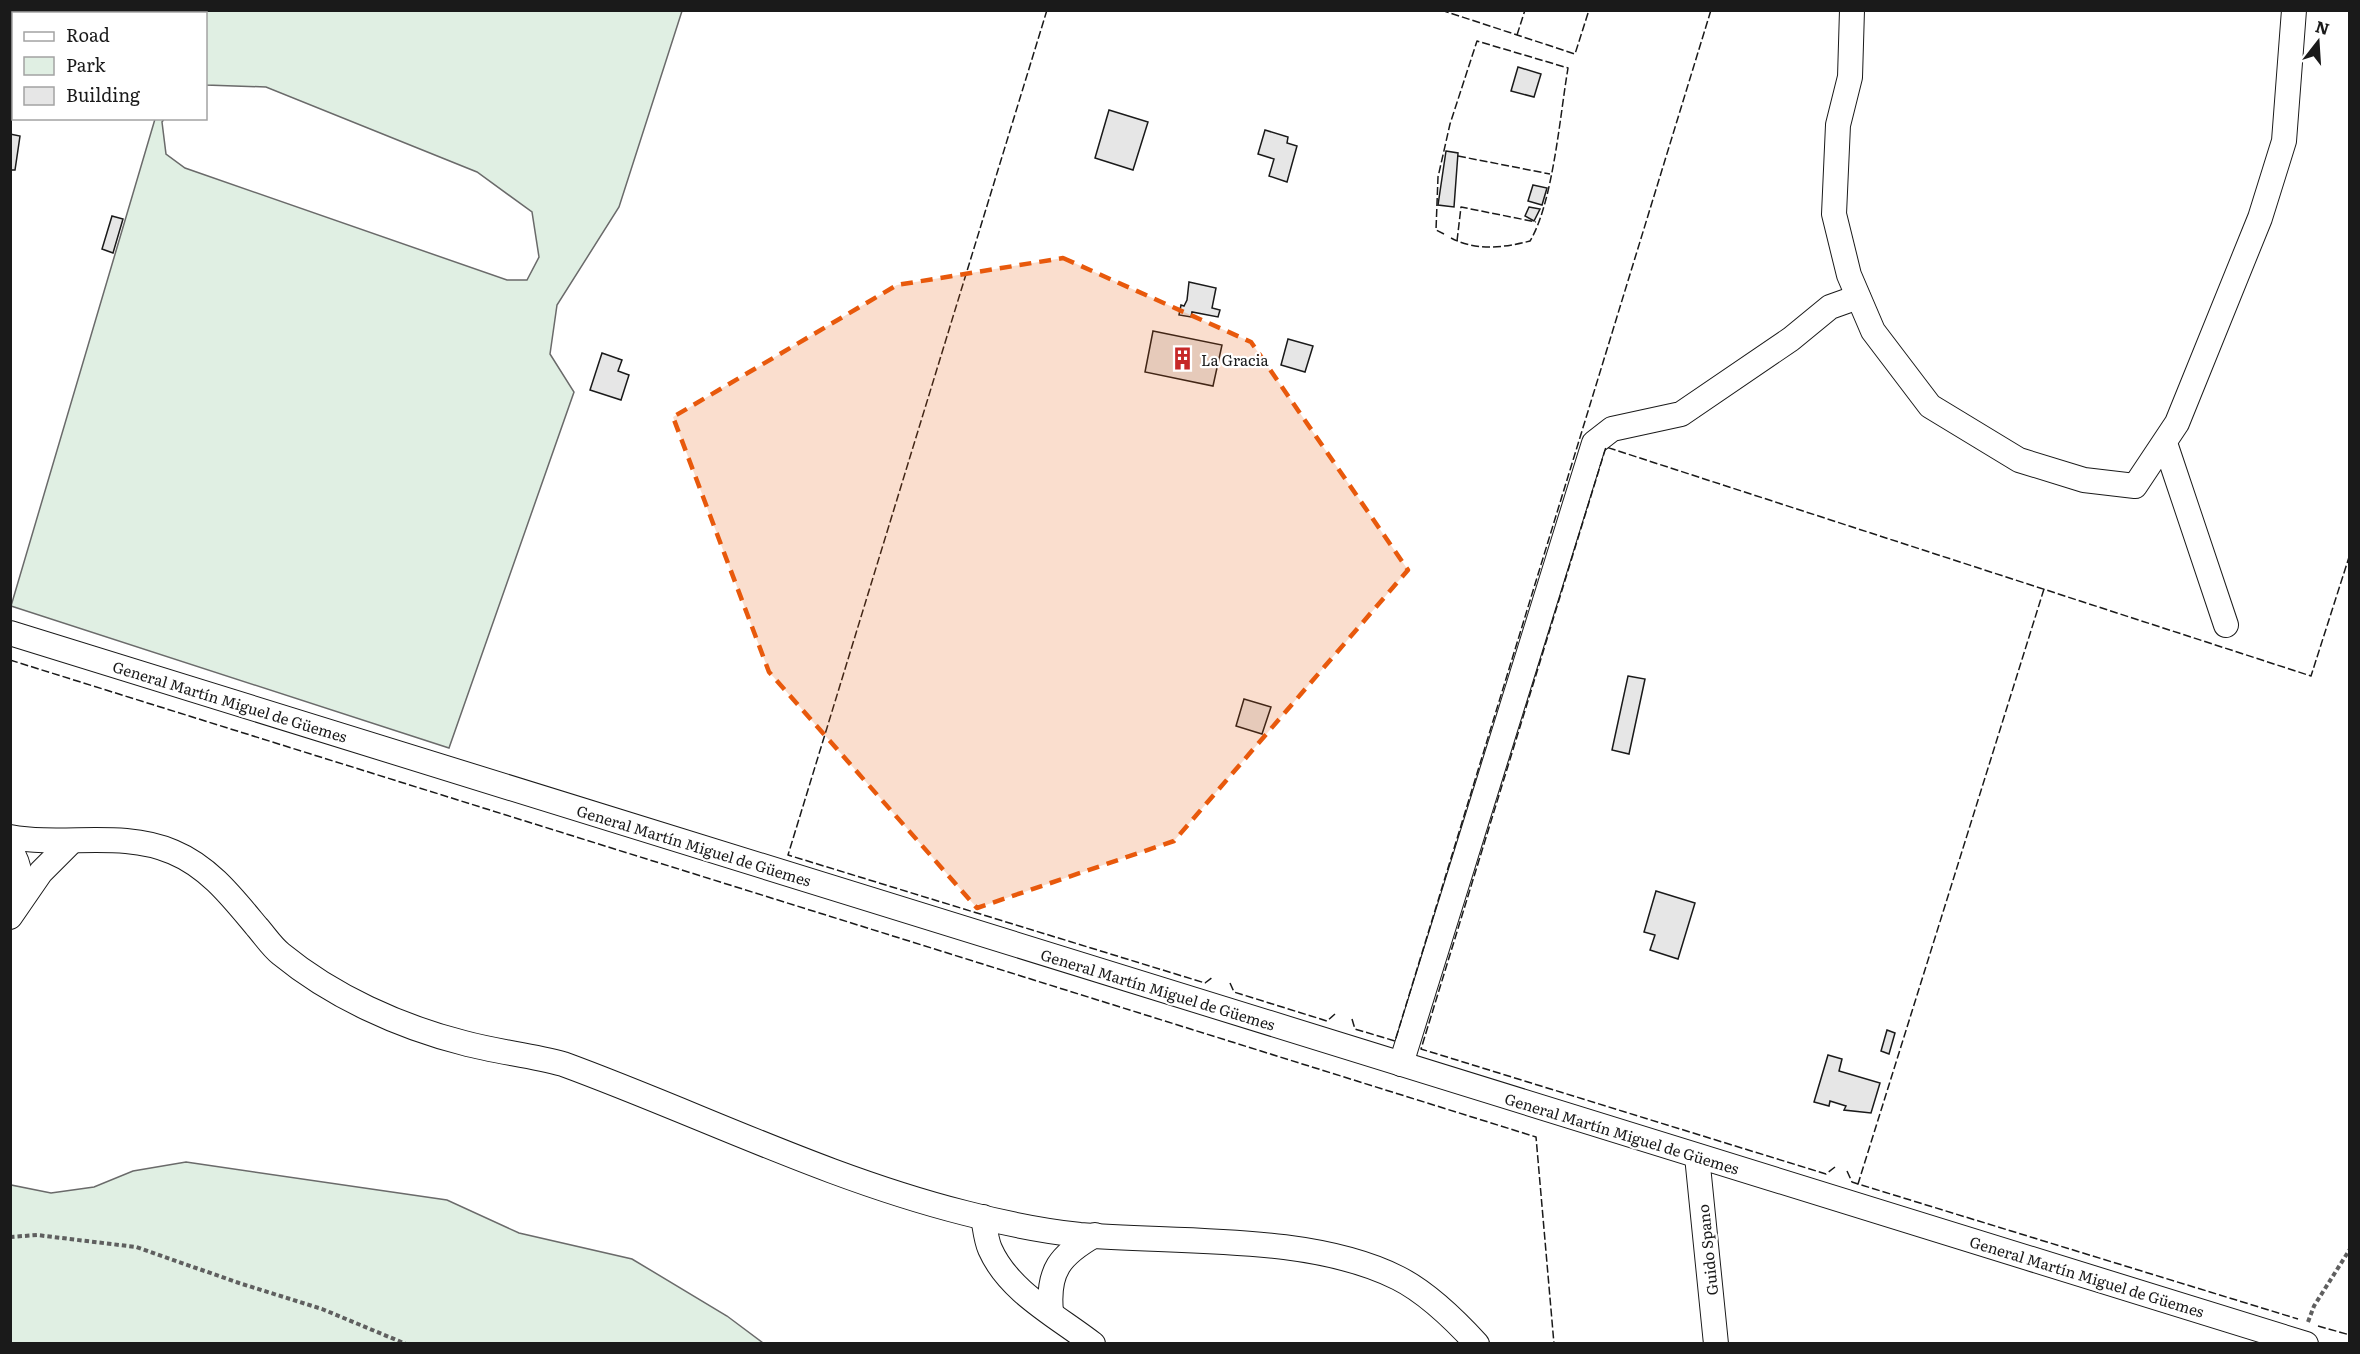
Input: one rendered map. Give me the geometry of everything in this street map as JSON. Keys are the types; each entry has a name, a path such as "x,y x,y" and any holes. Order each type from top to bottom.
{"street":[{"path":"1852,10 1850,77 1838,125 1834,214 1849,275 1873,331 1930,406 2019,460 2084,480 2135,486 2177,423 2260,218 2284,141 2294,10"},
{"path":"1401,1064 1594,443 1612,429 1681,414 1791,339 1830,307 1858,297"},
{"path":"2164,443 2226,625"},
{"name":"General Martín Miguel de Güemes","path":"10,633 2306,1344"},
{"path":"10,837 71,842 117,840 146,843 174,852 203,870 226,889 279,952 313,978 390,1018 463,1043 532,1055 562,1064 826,1169 890,1192 1022,1226 1095,1235 1174,1238 1290,1249 1342,1259 1383,1272 1413,1287 1477,1344"},
{"path":"14,910 40,872 71,842"},
{"path":"10,849 21,881 14,910"},
{"name":"Guido Spano","path":"1697,1156 1716,1344"},
{"path":"983,1217 989,1248 1002,1271 1020,1290 1092,1344"},
{"path":"1051,1312 1049,1294 1056,1267 1076,1246 1095,1235"}],"path":[{"path":"10,1237 37,1235 136,1247 322,1309 406,1344"},
{"path":"2306,1344 2308,1322 2314,1306 2349,1249"}],"highlighted area":[{"path":"1063,258 1251,342 1408,570 1174,841 977,908 769,672 673,417 897,285"}],"green space":[{"path":"682,11 619,207 557,305 550,354 574,392 449,748 11,606 155,120 163,120 166,154 185,168 507,280 527,280 539,257 532,212 477,172 266,87 207,85 207,12 186,12"},
{"path":"186,1162 447,1200 519,1233 632,1259 727,1316 763,1343 11,1343 11,1185 51,1193 94,1187 133,1171"}],"building":[{"path":"1518,67 1541,74 1534,97 1511,91"},
{"path":"1109,110 1148,122 1133,170 1095,158"},
{"path":"1265,130 1288,137 1287,143 1297,146 1287,182 1269,176 1274,159 1258,154"},
{"path":"10,134 20,136 15,170 10,170"},
{"path":"1446,151 1458,153 1454,207 1438,205"},
{"path":"1533,185 1547,188 1542,205 1528,201"},
{"path":"1529,207 1540,209 1534,221 1525,216"},
{"path":"112,216 123,219 113,253 102,249"},
{"path":"1189,282 1216,288 1212,308 1220,310 1218,317 1192,312 1191,317 1179,315 1181,305 1184,306 1187,300"},
{"name":"La Gracia","path":"1153,331 1222,345 1213,386 1145,372"},
{"path":"1288,339 1313,346 1305,372 1281,365"},
{"path":"602,353 622,360 618,371 629,375 621,400 590,390"},
{"path":"1628,676 1645,679 1629,754 1612,750"},
{"path":"1244,699 1271,707 1262,734 1236,726"},
{"path":"1656,891 1695,903 1678,959 1650,950 1655,935 1644,932"},
{"path":"1887,1030 1895,1033 1889,1054 1881,1051"},
{"path":"1828,1055 1842,1059 1839,1071 1880,1083 1871,1113 1844,1110 1846,1106 1830,1101 1829,1106 1814,1102"}],"fence":[{"path":"1047,10 788,855 1205,983 1213,977"},
{"path":"1441,10 1575,54 1589,10"},
{"path":"1517,35 1525,10"},
{"path":"1352,1019 1355,1029 1395,1041 1711,10"},
{"path":"1444,234 1436,230 1438,177 1450,124 1477,41 1568,68 1559,133 1545,205 1530,241 1480,247 1451,238"},
{"path":"1458,156 1550,174"},
{"path":"1457,241 1461,207 1536,222"},
{"path":"1835,1167 1826,1174 1421,1049 1606,447 2311,676 2350,554"},
{"path":"2044,589 1858,1184 2298,1319"},
{"path":"10,660 1536,1137 1554,1344"},
{"path":"1230,983 1234,992 1327,1021 1335,1014"},
{"path":"1847,1171 1852,1182 1858,1184"},
{"path":"2318,1326 2350,1335"}],"place":[{"name":"La Gracia","path":"1183,359"}]}
